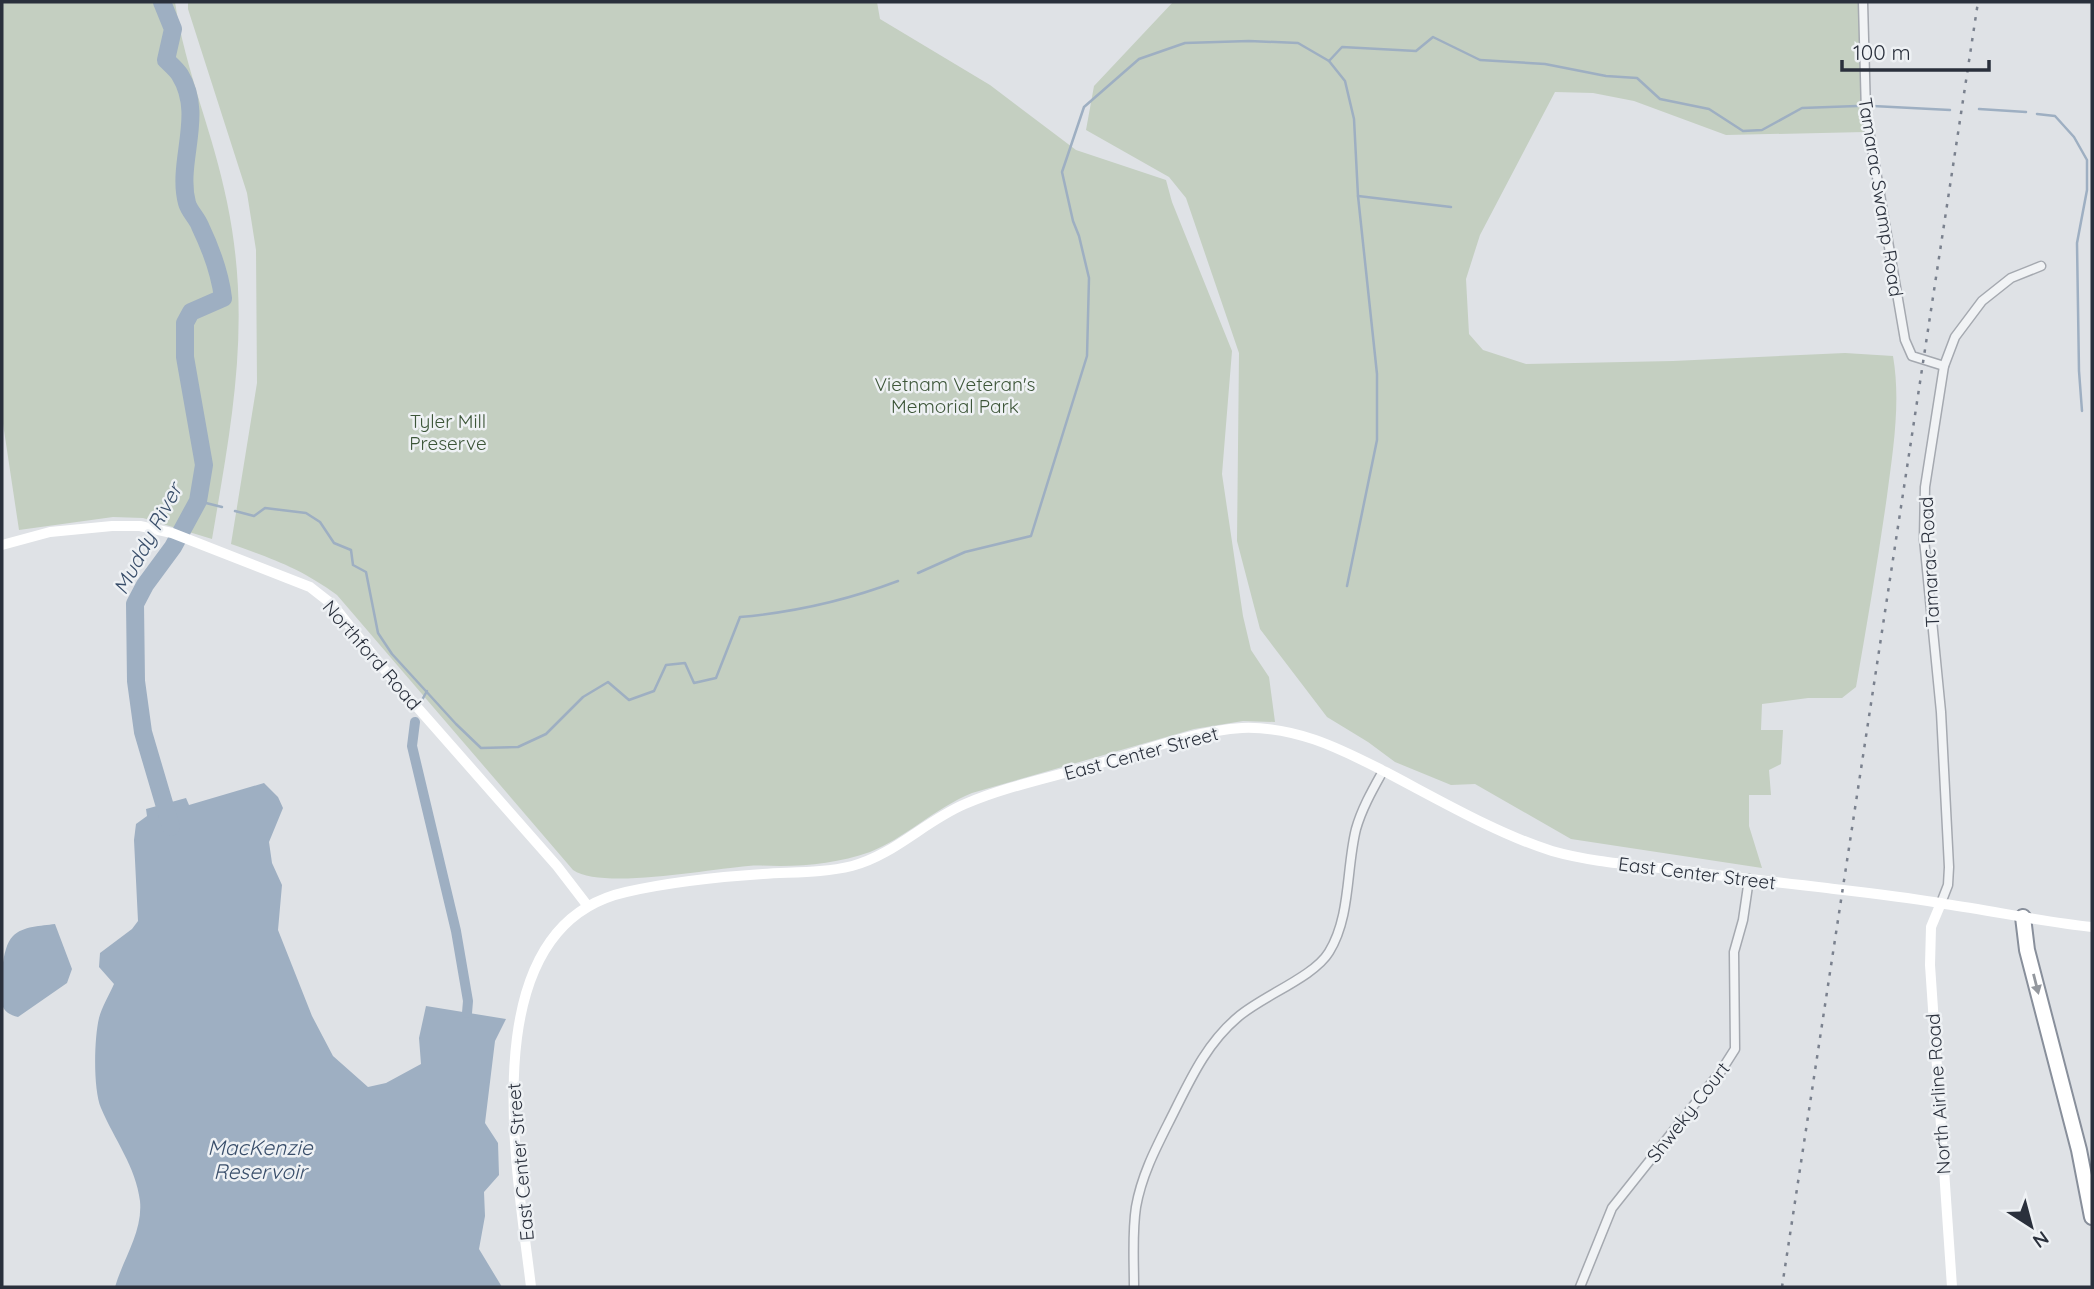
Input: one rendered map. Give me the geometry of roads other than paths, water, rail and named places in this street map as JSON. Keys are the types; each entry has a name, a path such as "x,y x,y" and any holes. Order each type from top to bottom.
{"highway":[{"path":"2023,917 2027,950 2079,1150 2092,1217"}],"street":[{"name":"Tamarac Swamp Road","path":"1863,2 1864,84 1868,130 1905,340 1912,356 1944,366"},
{"name":"Tamarac Road","path":"1941,903 1948,886 1949,867 1941,712 1926,574 1924,512 1944,366 1955,337 1982,301 2011,278 2041,266"},
{"name":"Northford Road","path":"2,545 50,532 140,526 173,533 310,587 333,606 388,674 557,866 587,905"},
{"name":"East Center Street","path":"531,1287 514,1129 514,1052 526,1000 542,957 559,930 587,905 649,887 853,866 873,858 962,805 1023,785 1219,731 1260,728 1304,735 1335,747 1504,831 1547,849 1596,860 1941,903 2092,927"},
{"path":"1134,1287 1136,1209 1144,1173 1201,1060 1216,1037 1262,998 1304,975 1326,956 1340,933 1359,821 1383,771"},
{"name":"Shweky Court","path":"1580,1287 1612,1208 1721,1071 1735,1049 1734,952 1749,879"},
{"name":"North Airline Road","path":"1941,903 1931,927 1930,965 1952,1287"}],"water":[{"name":"MacKenzie Reservoir","path":"264,783 278,797 283,808 269,842 272,863 282,885 278,930 312,1016 333,1056 368,1087 386,1083 421,1064 419,1038 426,1006 506,1019 495,1041 485,1123 498,1143 499,1175 484,1192 485,1216 479,1249 502,1287 115,1287 136,1234 140,1201 134,1176 98,1100 95,1051 99,1018 114,984 99,967 100,953 132,929 138,921 134,840 136,824 147,816 146,809 186,798 189,805"},
{"path":"55,924 72,969 67,983 18,1017 10,1014 3,1007 1,989 2,968 9,941 22,930"}],"waterway":[{"name":"Muddy River","path":"162,2 173,29 166,60 180,75 190,106 185,171 187,203 211,252 223,298 191,312 185,323 185,357 204,465 198,501 173,547 145,585 135,604 136,681 143,732 171,827"},
{"path":"918,573 965,552 1031,536 1087,356 1089,278 1062,172 1084,107 1139,59 1185,43 1249,41 1298,43 1329,61 1342,47 1416,51 1433,37 1480,60 1545,64 1606,76 1637,78 1660,99 1709,109 1743,131 1762,130 1802,108 1857,106"},
{"path":"1329,61 1345,81 1354,119 1358,196 1377,374 1377,440 1347,586"},
{"path":"1873,106 1950,110"},
{"path":"1979,109 2026,112"},
{"path":"2037,114 2055,116 2074,137 2087,160 2087,190 2077,243 2082,411"},
{"path":"1358,196 1451,207"},
{"path":"198,501 222,507"},
{"path":"235,511 254,516 265,508 306,513 320,522 334,543 351,550 353,565 366,572 378,633 392,654 481,748 518,747 546,734 583,697 608,682 629,700 654,691 666,665 685,663 694,683 716,678 740,617 820,605 898,581"},
{"path":"422,700 427,691"},
{"path":"415,722 412,746 456,931 468,1001 467,1013"}],"railway":[{"path":"1782,1287 1978,2"}],"park label":[{"name":"Vietnam Veteran's Memorial Park","path":"955,395"},
{"name":"Tyler Mill Preserve","path":"448,432"}]}
